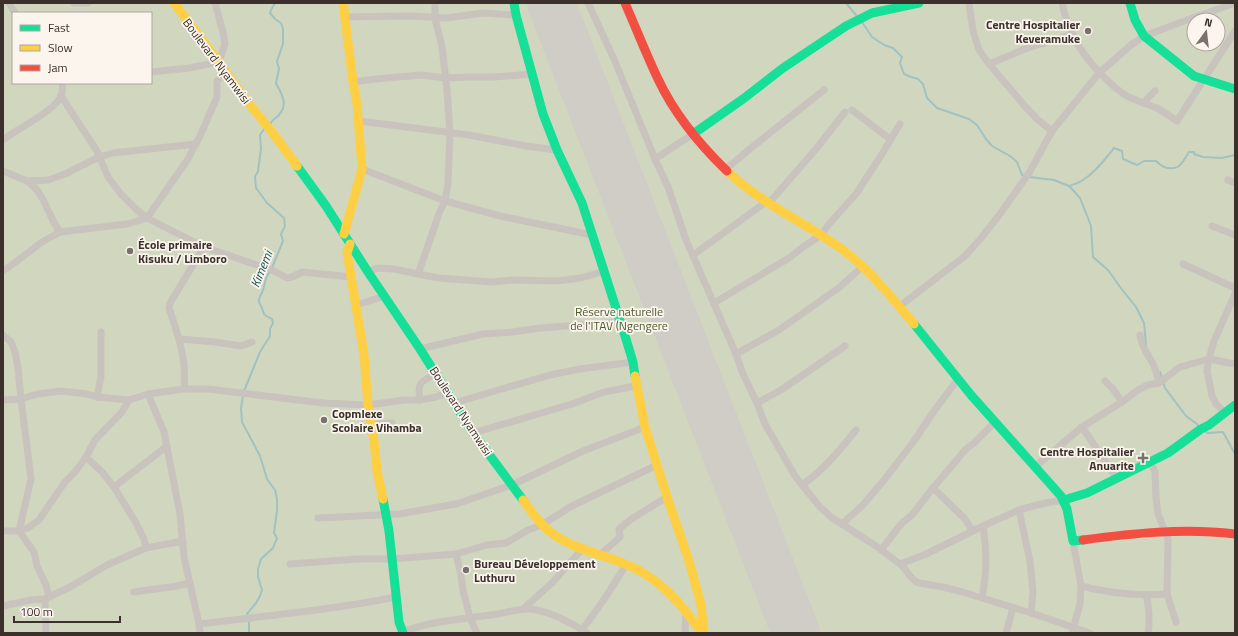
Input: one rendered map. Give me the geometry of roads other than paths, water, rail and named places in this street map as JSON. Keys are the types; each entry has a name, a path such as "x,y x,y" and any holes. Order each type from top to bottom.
{"street":[{"path":"9,3 14,12"},
{"path":"74,3 88,3"},
{"name":"Boulevard Nyamwisi","path":"174,3 270,129 326,206 368,272 420,348 473,433 542,525 557,536 626,565 646,575 661,585 703,633"},
{"path":"152,72 189,68 219,62 224,44 223,32 215,3"},
{"path":"343,3 353,82 358,104 362,169 344,234"},
{"path":"418,274 440,211 445,201 448,184 450,133 446,78 442,47 435,18 435,3"},
{"path":"514,3 543,114 557,150 582,203 633,362 636,386 645,427 689,561 701,605 703,633"},
{"path":"588,3 614,59 668,187 686,240 765,424 786,462 802,485 831,517 900,564 910,576 919,583 943,587 982,598 1031,613 1072,630 1090,633"},
{"path":"625,3 664,91 693,134 709,153 738,181 767,203 821,235 852,257 900,306 958,379 1036,466 1064,500 1081,586 1080,604 1072,630"},
{"path":"655,159 743,99 783,68 846,26 872,13 919,3"},
{"path":"969,3 973,31 979,50 1023,104 1052,132"},
{"path":"1062,3 1066,17 1082,52 1099,73 1123,94 1160,110 1177,121 1235,31"},
{"path":"1130,3 1135,20 1144,36 1194,76 1235,88"},
{"path":"900,306 965,256 982,237 1029,172 1052,132 1099,73 1144,36 1231,6 1235,3"},
{"path":"344,17 412,16 446,18 483,13 516,15"},
{"path":"989,64 1025,49 1073,34"},
{"path":"3,270 42,242 60,232 114,226 147,218 188,159 218,97 217,81 226,73"},
{"path":"353,82 421,75 446,78 467,76 494,77 532,74"},
{"path":"3,140 40,116 55,104 61,96 63,84"},
{"path":"726,169 824,90"},
{"path":"1143,103 1155,91"},
{"path":"61,96 99,157 108,177 120,194 136,210 147,218 204,247 272,270 287,278 302,272 351,277"},
{"path":"693,256 767,203 848,111 890,139"},
{"path":"359,121 430,129 557,150"},
{"path":"714,303 783,261 821,235 828,224 856,194 900,124"},
{"path":"27,181 48,180 60,176 99,157 119,152 196,144"},
{"path":"362,169 445,201 500,216 592,235"},
{"path":"4,174 27,181 34,186 41,195 55,226 60,232"},
{"path":"1228,180 1235,183"},
{"path":"1212,226 1235,235"},
{"path":"350,244 347,253 364,355 368,405 386,516 399,622 403,633 417,626 502,613 523,608 547,613 568,621 583,632 626,565"},
{"path":"184,389 185,376 179,339 169,308 204,247"},
{"path":"1183,264 1235,288"},
{"path":"736,354 785,326 840,286 862,267"},
{"path":"368,272 378,268 394,269 438,278 492,282 513,280 556,281 581,278 605,271"},
{"path":"1224,413 1216,404 1212,396 1207,371 1214,341 1235,294"},
{"path":"356,305 385,296"},
{"path":"420,348 483,334 620,322"},
{"path":"97,397 101,376 101,332"},
{"path":"3,335 11,342 15,352 31,479 18,531"},
{"path":"1140,335 1140,341 1143,349 1154,365 1162,381"},
{"path":"179,339 241,346 252,342"},
{"path":"757,404 781,390 845,346"},
{"path":"1036,466 1082,427 1138,390 1162,381 1180,367 1209,359 1235,364"},
{"path":"454,403 550,375 580,369 633,362"},
{"path":"420,400 418,390 419,385 421,382 436,374"},
{"path":"842,524 862,506 885,479 958,379"},
{"path":"1105,381 1122,402"},
{"path":"473,433 572,404 604,392 636,386"},
{"path":"3,400 21,399 37,394 61,391 87,394 97,397 129,400 148,394 184,389 208,389 323,403 368,405 404,400 420,400 448,393"},
{"path":"148,394 164,432 180,514 184,557 200,624 200,633"},
{"path":"3,531 18,531 28,528 39,520 65,482 75,472 86,457 95,440 122,412 129,400"},
{"path":"900,564 924,555 1019,510 1064,500 1087,493 1117,479 1168,454 1235,405"},
{"path":"881,550 902,523 912,515 966,449 995,422"},
{"path":"372,424 392,423"},
{"path":"318,518 386,516 456,504 512,485 583,451 645,427"},
{"path":"1082,427 1117,479"},
{"path":"802,485 827,464 856,430"},
{"path":"114,487 167,446"},
{"path":"86,457 102,472 114,487 136,523 144,539 146,548"},
{"path":"1150,462 1155,472 1158,514 1168,538 1167,594 1176,622"},
{"path":"290,564 456,554 506,543 528,530 542,525 570,507 657,465"},
{"path":"933,488 959,513 973,531"},
{"path":"601,554 620,537 619,529 630,520 667,497"},
{"path":"1019,510 1030,561 1033,592 1031,613"},
{"path":"982,598 987,566 983,526"},
{"path":"18,531 34,552 37,566 46,585 46,633"},
{"path":"1073,541 1164,531 1208,531 1235,534"},
{"path":"3,606 47,598 72,586 107,564 146,548 183,541"},
{"path":"523,608 553,582 583,548"},
{"path":"456,554 470,618 478,633"},
{"path":"134,592 190,583"},
{"path":"1081,586 1100,591 1146,595 1167,594"},
{"path":"1146,595 1148,602 1148,633"},
{"path":"200,624 260,618 340,607 396,597"},
{"path":"1006,633 1013,608"},
{"path":"685,633 686,613"}],"waterway":[{"name":"Kimemi","path":"270,124 282,111 284,103 276,83 279,69 277,61 283,44 283,29 281,23 270,13 275,3"},
{"path":"846,3 856,15"},
{"path":"862,22 872,37 884,45 893,48 902,57 900,63 904,74 918,79 923,84 927,98 937,108 969,119 977,125 992,146 1010,156 1017,162 1022,175 1025,176"},
{"name":"Kimemi","path":"265,128 260,135 261,148 258,171 255,177 256,188 267,203 284,218 285,226 281,234 283,241 272,268"},
{"path":"1069,186 1078,183 1092,173 1114,148 1122,151 1123,159 1137,165 1144,161 1156,161 1169,168 1180,166 1189,152 1194,152 1194,154 1203,157 1222,158 1235,155"},
{"path":"1029,177 1054,180 1069,186 1080,198 1091,226 1093,257 1108,270 1136,307 1144,323 1146,345"},
{"name":"Kimemi","path":"244,391 260,352 270,336 270,329 273,323 272,319 264,314 259,302 266,278 270,272"},
{"path":"1160,372 1165,388 1186,416 1199,427"},
{"path":"243,396 241,408 242,422 260,456 267,479 275,490 277,499 274,533 277,538 273,548 261,559 258,569 258,577 262,590 256,603 247,614"},
{"path":"1204,431 1208,433 1223,432 1235,454"},
{"path":"249,621 249,633"}],"place":[{"name":"Centre Hospitalier Keveramuke","path":"1088,31"},
{"name":"École primaire Kisuku / Limboro","path":"130,251"},
{"name":"Copmlexe Scolaire Vihamba","path":"324,420"},
{"name":"Centre Hospitalier Anuarite","path":"1143,458"},
{"name":"Bureau Développement Luthuru","path":"466,570"}],"park label":[{"name":"Réserve naturelle de l'ITAV (Ngengere","path":"619,318"}]}
